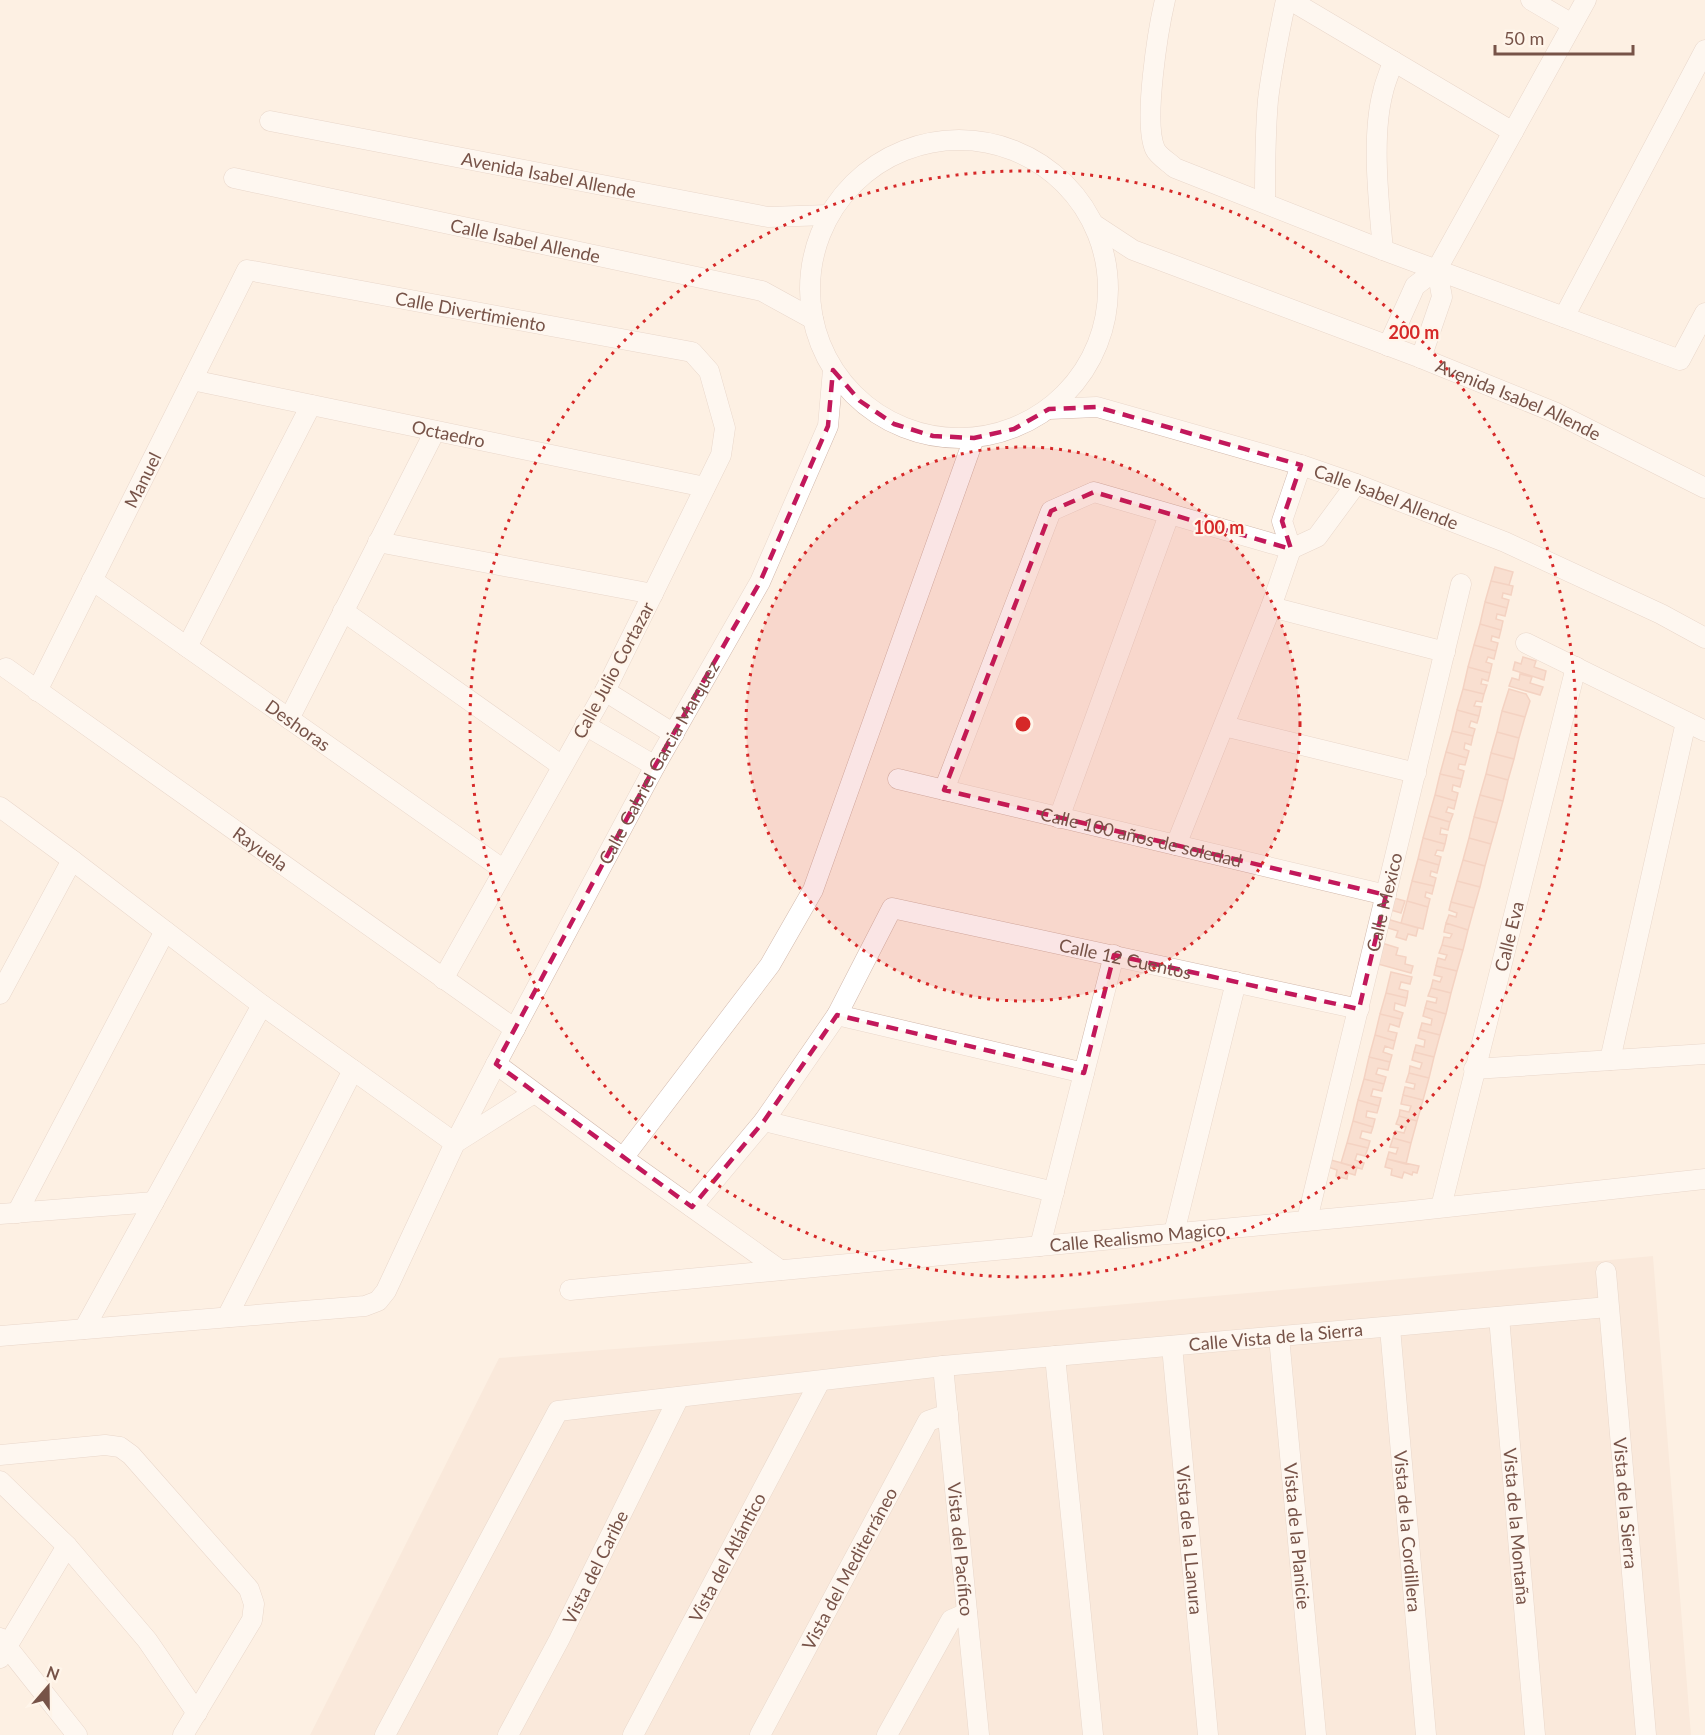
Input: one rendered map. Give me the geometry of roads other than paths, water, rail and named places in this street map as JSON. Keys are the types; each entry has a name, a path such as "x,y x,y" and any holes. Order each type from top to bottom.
{"street":[{"path":"1165,0 1158,33 1150,118 1155,150 1175,168 1383,250 1680,360 1705,313"},
{"path":"1264,202 1269,99 1275,51 1288,0 1513,132"},
{"path":"1531,0 1572,24"},
{"path":"1388,346 1415,286 1437,269 1586,0"},
{"path":"1564,317 1705,50"},
{"path":"1383,250 1377,173 1378,132 1382,94 1393,61"},
{"name":"Avenida Isabel Allende","path":"270,121 768,218 828,215"},
{"path":"964,139 1005,146 1042,164 1072,191 1095,225 1107,264 1108,305 1099,345 1078,380 1049,409 1014,429 974,438 933,436 894,424 860,401 833,370 815,333 808,293 813,252 828,215 853,182 886,158 924,143 964,139"},
{"name":"Calle Isabel Allende","path":"234,178 762,291 813,319"},
{"name":"Avenida Isabel Allende","path":"1095,225 1133,250 1421,358 1554,412 1705,488"},
{"path":"1421,358 1442,297 1437,269"},
{"name":"Calle Divertimiento","path":"247,270 692,352"},
{"name":"Manuel","path":"37,691 247,270"},
{"name":"Calle Julio Cortazar","path":"443,979 605,691 721,455 725,428 709,370 692,352"},
{"name":"Calle Gabriel Garcia Marquez","path":"227,1317 365,1306 378,1301 386,1291 455,1143 496,1064 655,765 760,582 828,426 833,370"},
{"name":"Octaedro","path":"192,380 705,487"},
{"path":"188,647 311,405"},
{"name":"Calle Isabel Allende","path":"1049,409 1097,407 1301,465 1356,484 1505,542 1661,614 1705,638"},
{"path":"289,719 435,431"},
{"path":"622,1158 770,965 813,890 974,438"},
{"path":"1176,845 1271,607 1291,549 1282,521 1301,465"},
{"path":"944,790 1051,511 1094,492 1291,549 1317,537 1356,484"},
{"path":"1059,818 1169,515"},
{"path":"378,542 652,594"},
{"name":"Deshoras","path":"92,580 504,870"},
{"name":"Calle Mexico","path":"1307,1220 1461,584"},
{"path":"1271,607 1445,652"},
{"path":"343,611 562,766"},
{"path":"1526,643 1705,731"},
{"name":"Calle Eva","path":"1441,1207 1576,667"},
{"name":"Rayuela","path":"6,668 515,1029"},
{"path":"605,691 674,734"},
{"path":"1610,1060 1686,722"},
{"path":"585,725 655,765"},
{"path":"1224,726 1416,773"},
{"name":"Calle 100 años de soledad","path":"898,779 1386,896"},
{"path":"0,807 262,1005 455,1143 534,1093"},
{"path":"0,994 72,860"},
{"name":"Calle 12 Cuentos","path":"837,1015 892,908 1359,1009"},
{"path":"8,1213 165,931"},
{"path":"1040,1246 1114,955"},
{"path":"1174,1233 1236,982"},
{"path":"84,1329 262,1005"},
{"path":"692,1207 764,1121 837,1015 1084,1073"},
{"path":"1474,1070 1705,1054"},
{"path":"496,1064 622,1158 780,1270"},
{"path":"0,1336 227,1317 354,1070"},
{"path":"764,1121 1054,1192"},
{"name":"Calle Realismo Magico","path":"570,1290 1441,1207 1705,1179"},
{"path":"8,1213 154,1202"},
{"name":"Vista de la Sierra","path":"1606,1272 1646,1735"},
{"name":"Calle Vista de la Sierra","path":"385,1735 558,1411 943,1366 1608,1307"},
{"name":"Vista de la Montaña","path":"1499,1317 1535,1735"},
{"name":"Vista de la Cordillera","path":"1390,1328 1425,1735"},
{"name":"Vista de la Planicie","path":"1279,1337 1316,1735"},
{"name":"Vista de la LLanura","path":"1172,1346 1208,1735"},
{"path":"1055,1356 1093,1735"},
{"name":"Vista del Pacífico","path":"943,1366 979,1735"},
{"name":"Vista del Atlántico","path":"633,1735 820,1381"},
{"name":"Vista del Caribe","path":"508,1735 559,1640 679,1397"},
{"name":"Vista del Mediterráneo","path":"760,1735 928,1421 948,1414"},
{"path":"0,1455 105,1445 120,1447 131,1455 249,1588 254,1604 252,1620 183,1735"},
{"path":"0,1481 67,1546 147,1640 196,1713"},
{"path":"67,1546 2,1647 77,1735"},
{"path":"887,1735 951,1620 967,1613"}]}
